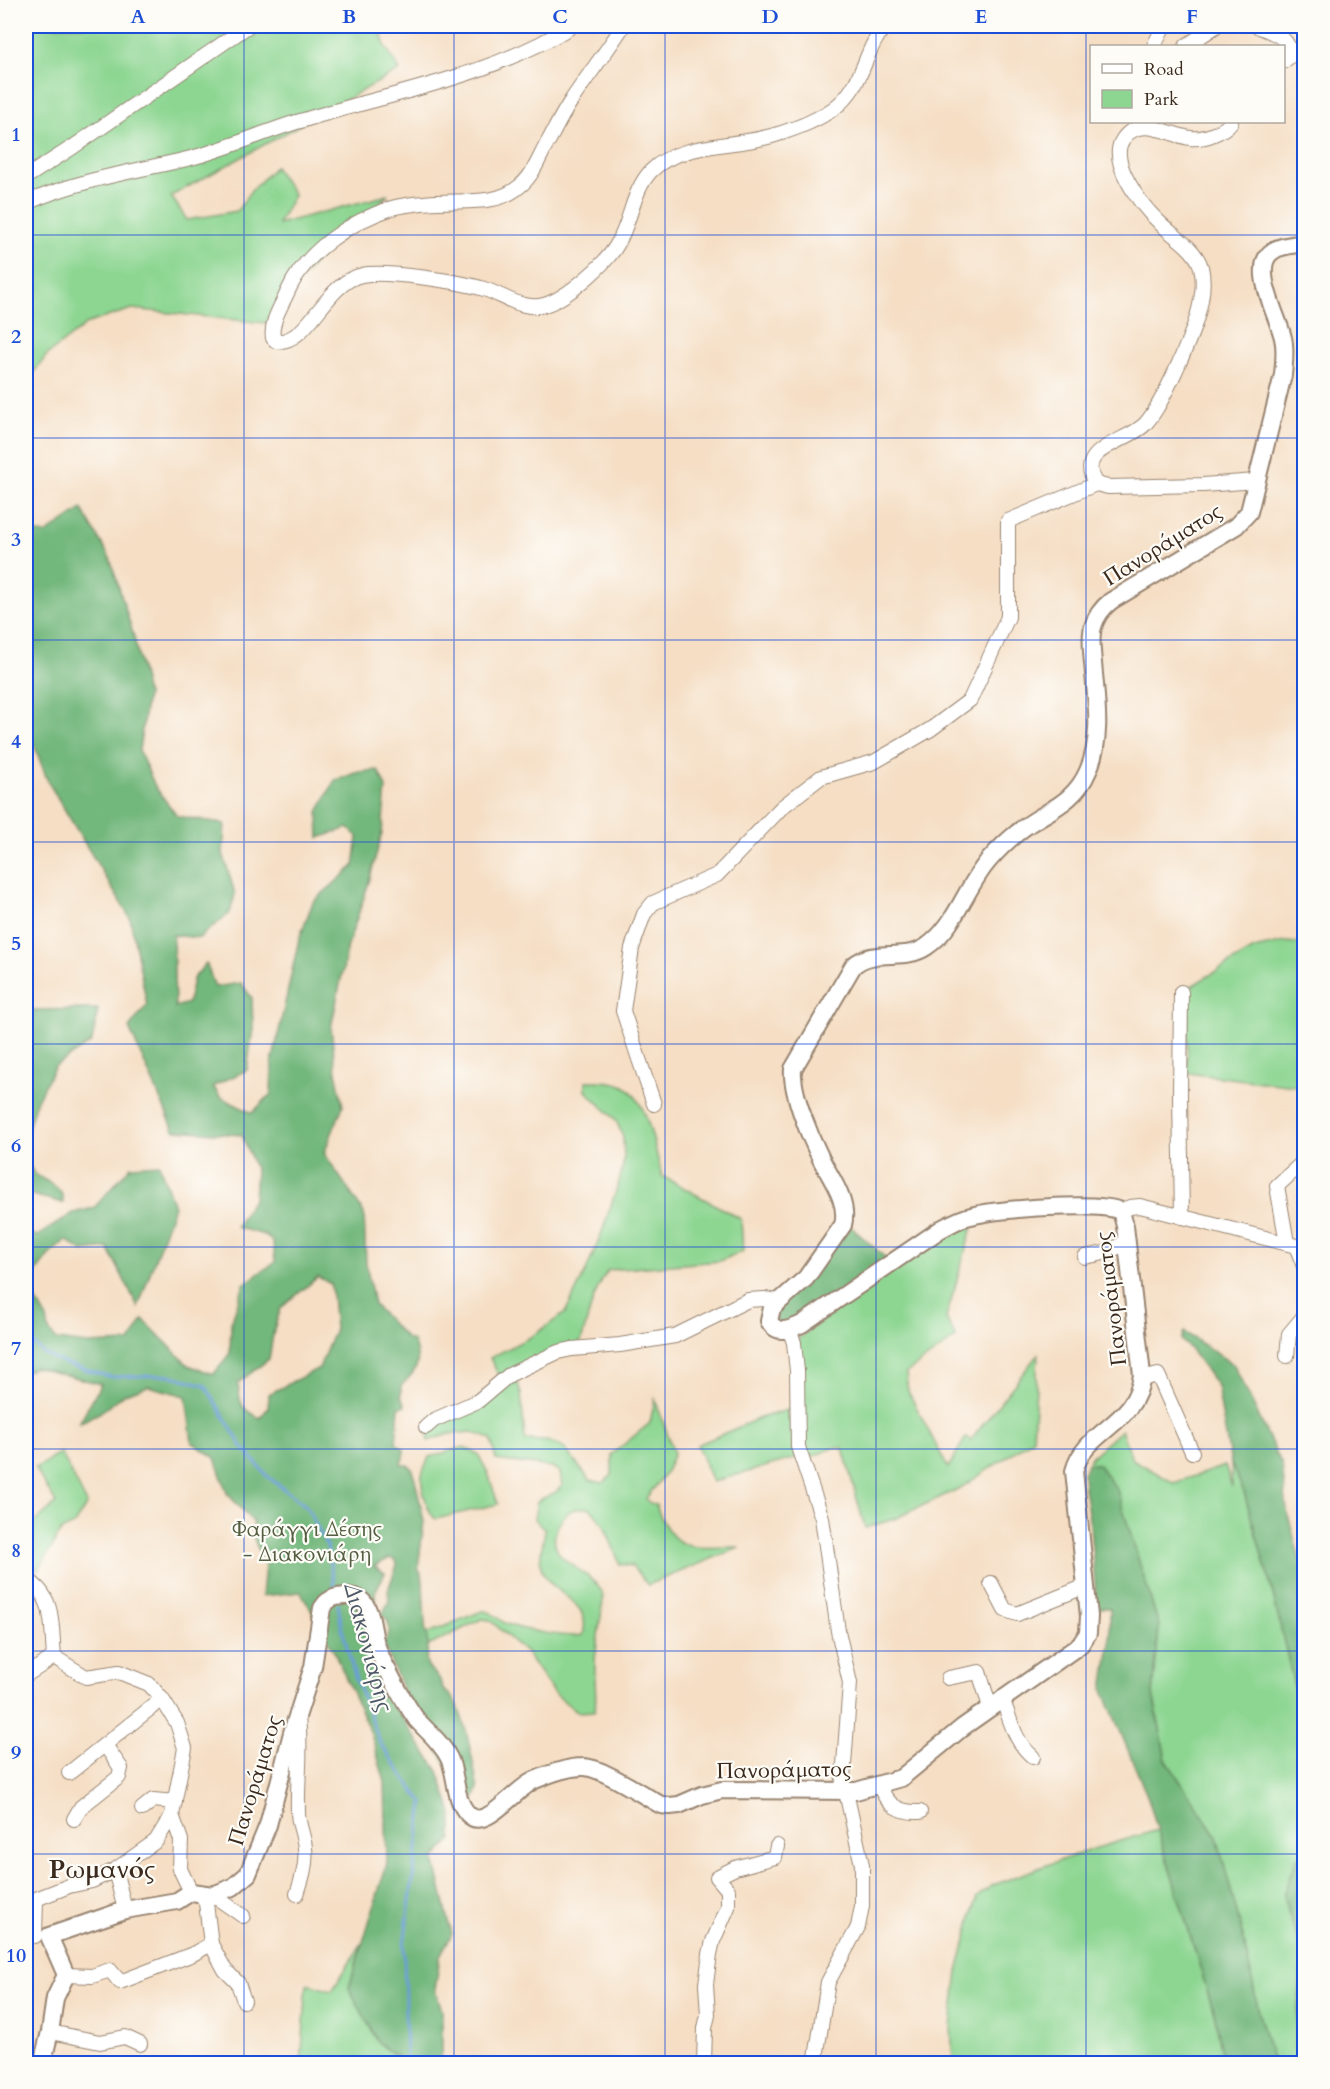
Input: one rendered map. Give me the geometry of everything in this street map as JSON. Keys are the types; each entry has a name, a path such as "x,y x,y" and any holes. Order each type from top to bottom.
{"main road":[{"path":"1256,481 1282,375 1285,347 1279,322 1265,285 1264,270 1270,253 1274,250 1305,243"},
{"name":"Πανοράματος","path":"779,1301 806,1278 843,1225 845,1216 839,1196 796,1096 792,1078 793,1070 837,993 858,962 880,955 910,954 919,951 939,936 988,861 1017,832 1062,805 1073,795 1087,772 1096,747 1097,721 1091,638 1098,615 1111,601 1236,526 1249,512 1256,481"},
{"name":"Πανοράματος","path":"37,1934 125,1910 177,1901 233,1887 248,1874 268,1825 297,1716 313,1667 322,1608 328,1601 338,1597 358,1598 363,1601 386,1668 409,1709 446,1752 453,1767 461,1804 467,1813 480,1819 490,1816 532,1780 584,1767 597,1770 660,1805 670,1806 722,1790 844,1792 895,1781 907,1774 953,1734 1084,1641 1089,1627 1074,1480 1076,1465 1087,1447 1131,1408 1138,1396 1142,1379 1127,1241 1121,1211 1108,1208 1028,1209 964,1218 941,1229 790,1330"},
{"path":"779,1301 772,1308 769,1321 779,1330 790,1330"},
{"path":"37,1934 66,1975 56,1995 42,2064"}],"street":[{"path":"26,177 248,26"},
{"path":"26,203 65,187 190,158 287,124 424,88 474,71 572,26"},
{"path":"623,26 572,100 531,174 521,186 507,195 491,200 439,202 393,208 372,216 343,233 304,264 292,282 274,323 273,338 276,341 290,340 302,331 335,290 347,280 363,275 382,274 482,288 516,303 530,306 544,305 558,299 610,255 619,242 640,189 649,173 661,162 686,152 775,136 824,114 849,95 872,47 885,26"},
{"path":"1154,45 1164,26"},
{"path":"1188,45 1216,26"},
{"path":"1257,26 1287,42 1291,49 1290,56 1285,60"},
{"path":"1096,484 1091,472 1092,461 1096,455 1103,448 1136,432 1146,423 1170,382 1192,330 1200,304 1202,278 1200,266 1191,250 1160,224 1142,203 1121,168 1119,146 1129,133 1139,128 1168,130 1191,138 1216,133 1230,123"},
{"path":"654,1104 623,1011 632,948 644,914 653,903 717,875 782,807 821,777 874,762 931,729 970,700 1008,617 1008,521 1096,484 1121,488 1256,481"},
{"path":"1181,992 1182,1217"},
{"path":"1301,1164 1277,1186 1296,1246 1305,1266"},
{"path":"1121,1211 1140,1206 1296,1246"},
{"path":"1084,1257 1109,1252 1127,1241"},
{"path":"426,1427 434,1420 478,1401 509,1375 558,1352 579,1348 620,1346 675,1336 748,1300 779,1301"},
{"path":"1287,1356 1289,1334 1305,1316"},
{"path":"790,1330 794,1343 796,1371 798,1448 822,1518 838,1631 850,1683 844,1792 862,1865 862,1906 858,1927 828,1982 815,2064"},
{"path":"1142,1379 1158,1375 1192,1452"},
{"path":"26,1579 35,1584 48,1601 54,1657"},
{"path":"992,1583 1005,1611 1017,1614 1086,1586"},
{"path":"26,1675 54,1657"},
{"path":"37,1934 36,1899 69,1886 92,1881 115,1870 156,1841 173,1808 185,1749 177,1724 162,1699 149,1684 119,1672 86,1677 54,1657"},
{"path":"948,1678 980,1672 1023,1748 1033,1757"},
{"path":"69,1773 162,1699"},
{"path":"297,1716 301,1755 299,1826 306,1850 304,1872 297,1894"},
{"path":"75,1819 81,1807 119,1777 121,1768 105,1745"},
{"path":"879,1785 885,1798 893,1806 908,1813 921,1812"},
{"path":"142,1809 153,1800 173,1808"},
{"path":"173,1808 181,1840 180,1869 202,1893 243,1916"},
{"path":"704,2064 705,2028 708,2015 706,1984 710,1954 713,1941 726,1914 729,1900 728,1890 717,1877 735,1868 776,1857 777,1846"},
{"path":"115,1870 125,1910"},
{"path":"202,1893 206,1903 211,1944 225,1970 238,1983 244,2001"},
{"path":"66,1975 92,1976 110,1970 120,1982 193,1954 211,1944"},
{"path":"50,2032 100,2042 125,2037 140,2044"}],"green space":[{"path":"26,26 379,26 385,46 400,70 171,196 187,220 237,211 251,191 275,167 294,195 278,224 388,195 316,261 265,323 132,309 88,323 47,355 26,382"},
{"name":"Φαράγγι Δέσης - Διακονιάρη","path":"82,509 110,558 134,637 147,695 139,751 156,788 177,816 225,824 223,853 235,894 230,913 199,938 173,935 175,1007 188,1003 193,979 206,963 215,987 241,983 252,998 253,1029 247,1070 213,1086 220,1097 252,1113 271,1094 272,1063 299,939 313,902 354,866 358,837 348,828 319,838 318,812 335,780 359,772 378,770 386,787 382,833 348,945 331,1028 343,1106 324,1153 364,1213 366,1263 374,1305 407,1339 413,1341 416,1349 417,1366 401,1386 401,1396 405,1405 399,1408 396,1443 404,1449 402,1465 408,1465 413,1470 424,1521 418,1569 422,1574 423,1582 428,1646 426,1661 428,1667 439,1678 444,1691 451,1697 463,1720 478,1789 474,1798 468,1796 463,1790 409,1704 383,1643 388,1636 389,1625 382,1615 389,1601 388,1590 397,1565 396,1560 390,1558 374,1566 385,1573 375,1592 377,1624 368,1651 382,1688 438,1771 452,1813 452,1839 434,1859 452,1934 440,1956 435,1990 442,2010 442,2052 438,2063 395,2063 397,2057 378,2042 349,1988 387,1863 385,1782 371,1734 333,1649 301,1592 262,1596 265,1565 254,1539 253,1522 227,1493 215,1458 192,1442 186,1396 148,1386 125,1394 99,1413 79,1423 101,1384 34,1367 26,1372 26,1160 34,1173 57,1188 63,1197 63,1203 28,1194 28,1233 38,1236 73,1213 94,1208 131,1166 159,1164 174,1206 138,1307 108,1248 82,1251 66,1240 49,1255 27,1284 47,1319 49,1331 57,1340 87,1344 130,1342 143,1319 188,1365 214,1374 230,1353 231,1323 244,1284 275,1262 273,1242 264,1235 236,1227 254,1198 256,1171 242,1135 174,1130 129,1028 147,1005 130,918 48,782 26,723 26,531 45,534","holes":["318,1277 331,1284 335,1329 319,1368 269,1394 268,1408 260,1418 248,1412 242,1405 238,1383 269,1359 274,1329 281,1308"]},
{"path":"1285,942 1298,943 1304,950 1304,1087 1187,1073 1188,988 1254,949"},
{"path":"98,1009 92,1042 55,1066 36,1102 26,1134 26,1010"},
{"path":"586,1081 611,1082 629,1089 643,1110 653,1138 662,1176 741,1219 743,1251 720,1261 609,1270 596,1294 581,1342 503,1377 498,1374 490,1358 534,1335 565,1313 587,1269 619,1182 624,1160 623,1137 616,1120 586,1091"},
{"path":"973,1224 946,1318 956,1338 906,1373 908,1391 948,1468 966,1437 971,1440 1038,1354 1033,1439 962,1487 894,1519 865,1528 843,1448 836,1447 803,1460 798,1339 861,1291 955,1231"},
{"path":"849,1225 888,1260 809,1315 779,1327 774,1313"},
{"path":"1184,1332 1234,1365 1282,1465 1287,1511 1304,1575 1304,1728 1272,1590 1244,1492 1231,1464 1217,1386 1192,1351 1181,1340"},
{"path":"513,1378 517,1381 521,1393 525,1440 546,1441 562,1446 590,1480 603,1483 612,1475 612,1454 650,1423 655,1399 674,1453 665,1474 646,1498 648,1502 656,1505 670,1533 678,1541 698,1547 740,1547 648,1585 632,1566 620,1564 604,1525 590,1508 576,1509 566,1514 555,1535 555,1546 569,1563 596,1584 603,1595 595,1661 595,1711 577,1712 553,1692 527,1654 490,1620 482,1619 428,1646 426,1634 482,1611 489,1612 507,1624 523,1629 583,1635 583,1615 578,1607 544,1575 541,1558 545,1529 534,1519 537,1501 556,1492 562,1486 560,1472 552,1467 496,1460 491,1439 472,1432 448,1434 428,1441 428,1431"},
{"path":"791,1409 796,1458 712,1482 697,1445 760,1418"},
{"path":"1121,1430 1132,1459 1174,1483 1225,1466 1232,1487 1231,1464 1244,1492 1272,1590 1304,1728 1304,1853 1296,1860 1283,1895 1303,1957 1295,2038 1295,2063 1273,2063 1217,1837 1166,1760 1153,1694 1159,1626 1117,1490 1098,1464 1087,1464 1091,1457"},
{"path":"464,1447 478,1454 488,1473 498,1504 436,1519 430,1512 425,1499 422,1485 423,1470 429,1457"},
{"path":"61,1453 87,1504 74,1525 61,1531 38,1571 26,1552 26,1530 56,1503 35,1468"},
{"path":"1087,1464 1098,1464 1117,1490 1159,1626 1153,1694 1166,1760 1217,1837 1273,2063 1224,2063 1215,2016 1148,1798 1103,1690 1110,1644 1110,1608 1097,1608 1083,1474"},
{"path":"1158,1830 1215,2016 1224,2063 953,2064 951,2026 958,1972 977,1897 991,1886 1044,1866"},
{"path":"1304,1853 1304,2063 1295,2064 1295,2038 1303,1957 1283,1895 1296,1860"},
{"path":"362,1943 349,1988 378,2042 397,2057 395,2063 301,2064 307,1984 332,1991"}],"waterway":[{"name":"Διακονιάρης","path":"26,1337 44,1354 66,1364 111,1377 169,1375 205,1385 241,1445 267,1476 306,1506 327,1546 335,1592"},
{"name":"Διακονιάρης","path":"338,1604 342,1629 356,1680 381,1745 423,1803 404,1945 406,2064"}],"district":[{"name":"Ρωμανός","path":"102,1869"}]}
